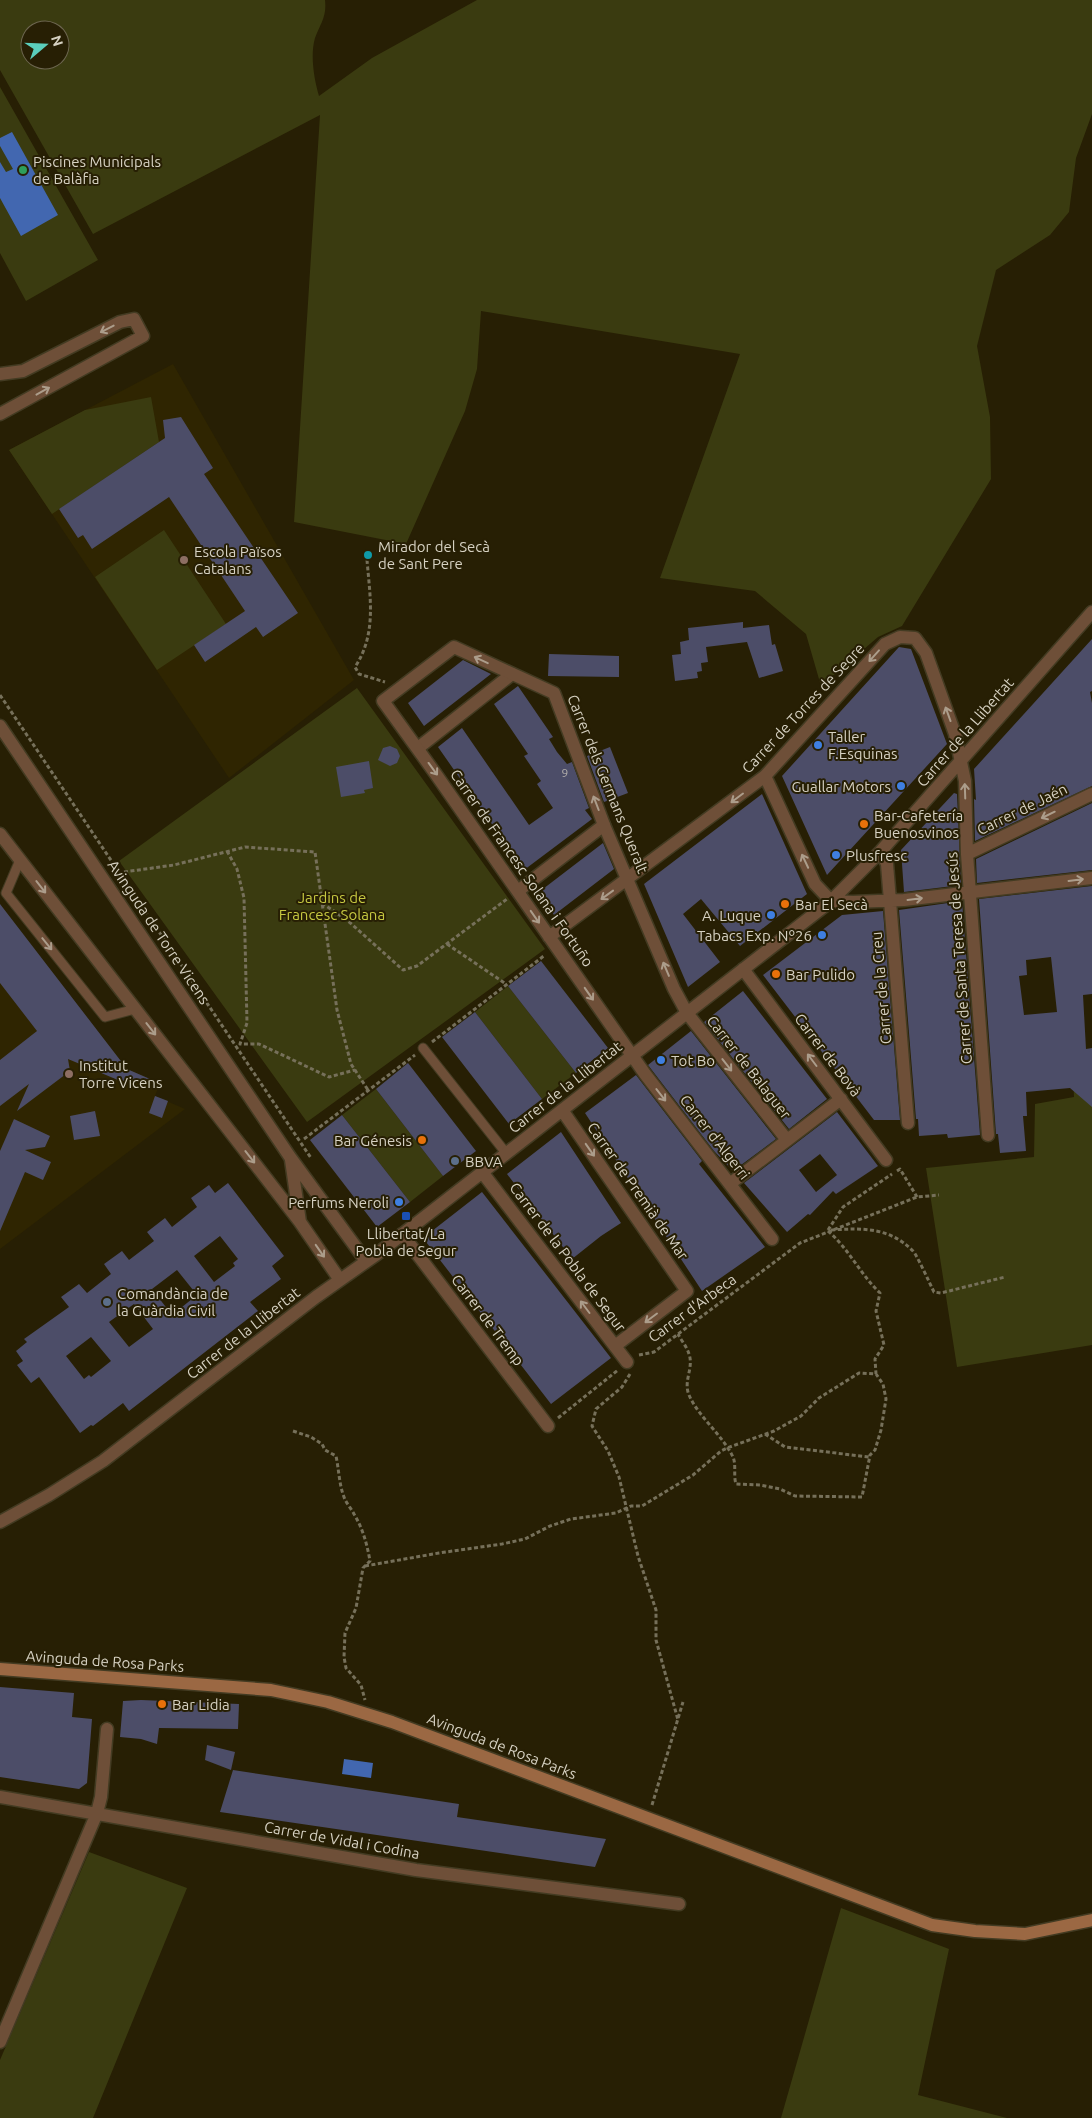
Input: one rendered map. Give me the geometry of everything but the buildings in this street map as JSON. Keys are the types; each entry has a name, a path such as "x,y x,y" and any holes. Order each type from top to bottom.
{"main road":[{"name":"Avinguda de Rosa Parks","path":"0,1669 271,1690 328,1702 368,1713 932,1925 975,1931 1026,1934 1092,1920"}],"street":[{"path":"0,374 23,371 120,322 134,319 143,336 0,414"},
{"name":"Carrer de la Llibertat","path":"0,1522 49,1495 103,1461 402,1234 831,901 881,851 1092,612"},
{"name":"Carrer de Torres de Segre","path":"549,937 629,880 765,776 885,644 900,636 915,638"},
{"name":"Carrer de Santa Teresa de Jesús","path":"915,638 926,653 955,734 964,781 967,854 988,1134"},
{"name":"Carrer dels Germans Queralt","path":"383,701 454,647 554,693 604,825 674,989 687,1013"},
{"path":"418,748 512,674"},
{"name":"Carrer de Francesc Solana i Fortuño","path":"383,701 418,748 632,1056"},
{"name":"Avinguda de Torre Vicens","path":"0,726 290,1157 366,1261"},
{"path":"765,776 815,884 831,901 890,901 1092,878"},
{"name":"Carrer de Jaén","path":"967,854 1092,794"},
{"path":"518,891 604,825"},
{"name":"Avinguda de Torre Vicens","path":"0,834 300,1222 340,1280"},
{"name":"Carrer de la Creu","path":"881,851 887,864 908,1123"},
{"name":"Carrer de Bovà","path":"743,969 886,1160"},
{"name":"Carrer de Balaguer","path":"687,1013 787,1140"},
{"name":"Carrer d'Algerri","path":"632,1056 772,1238"},
{"path":"730,1183 841,1099"},
{"name":"Carrer de Premià de Mar","path":"562,1110 687,1291 615,1346"},
{"name":"Avinguda de Torre Vicens","path":"290,1157 300,1222"},
{"name":"Carrer de la Pobla de Segur","path":"482,1172 628,1362"},
{"name":"Carrer de Tremp","path":"402,1234 548,1426"},
{"path":"0,2042 97,1813 101,1796 107,1729"},
{"name":"Carrer de Vidal i Codina","path":"0,1797 416,1870 679,1904"}],"lane":[{"path":"20,860 6,893 105,1017 135,1009"},
{"path":"423,1048 506,1153"}],"path":[{"path":"367,560 372,614 368,641 356,667 359,674 391,684 397,690"},
{"path":"0,695 312,1160"},
{"path":"124,872 174,864 245,847 315,852 337,1010 351,1064 368,1090"},
{"path":"227,851 237,869 244,898 247,1023 240,1044 259,1044 328,1077 355,1070"},
{"path":"322,903 347,920 403,970 417,966 518,891"},
{"path":"447,944 506,984"},
{"path":"304,1139 545,955"},
{"path":"828,1230 843,1207 900,1169 917,1197"},
{"name":"Carrer d'Arbeca","path":"548,1426 635,1356 654,1352 800,1243 828,1230 917,1197 939,1195"},
{"path":"828,1230 853,1229 887,1232 915,1252 934,1292 941,1293 1005,1277"},
{"path":"678,1334 690,1354 687,1378 690,1397 733,1455 733,1475 736,1484 760,1484 780,1489 796,1496 862,1497 870,1458 875,1450 881,1430 886,1399 883,1384 876,1374 875,1359 884,1344 876,1312 880,1293 868,1282 840,1242 828,1230"},
{"path":"628,1362 631,1366 630,1377 622,1387 596,1408 592,1426 608,1451 619,1477 628,1507 638,1556 656,1610 656,1640 678,1720"},
{"path":"365,1566 502,1544 525,1539 550,1526 571,1519 616,1513 628,1507 642,1506 693,1475 721,1451 765,1434 801,1416 819,1398 859,1373 876,1374"},
{"path":"293,1431 311,1437 322,1444 325,1450 336,1456 341,1477 340,1486 345,1500 366,1538 370,1561 365,1566 360,1578 356,1608 345,1633 344,1656 346,1668 361,1685 368,1713"},
{"path":"765,1434 785,1448 870,1458"},
{"path":"648,1818 683,1702"}],"shaded area":[{"name":"Escola Països Catalans","path":"173,364 354,680 229,778 9,450"},
{"name":"Institut Torre Vicens","path":"0,904 127,1069 150,1079 161,1081 155,1096 185,1109 0,1249"}],"green space":[{"path":"0,0 325,0 324,16 315,38 313,52 314,75 319,96 372,58 477,0 1092,0 1092,114 1076,158 1069,212 1050,235 996,270 977,346 990,417 991,479 902,626 878,637 821,686 806,634 755,591 660,578 740,354 481,311 477,369 465,411 406,544 294,522 320,115 93,234 0,70"},
{"name":"Piscines Municipals de Balàfia","path":"0,87 98,260 26,301 0,253"},
{"path":"151,397 159,442 52,514 9,450 85,410"},
{"path":"164,530 226,624 157,670 95,577"},
{"name":"Jardins de Francesc Solana","path":"357,688 545,949 307,1122 119,861"},
{"path":"508,986 576,1073 542,1099 475,1012"},
{"path":"1092,1074 1092,1345 957,1367 926,1168 1034,1157 1035,1104 1074,1097 1073,1076"},
{"path":"376,1089 443,1176 410,1202 342,1115"},
{"path":"89,1852 187,1888 93,2118 0,2118 0,2060"},
{"path":"841,1908 949,1949 918,2095 1007,2118 781,2118"}],"water":[{"path":"12,132 58,215 21,236 0,198 0,162 6,172 13,169 0,146 0,138"},
{"path":"344,1759 373,1763 371,1778 342,1774"}],"place":[{"name":"Piscines Municipals de Balàfia","path":"23,170"},
{"name":"Mirador del Secà de Sant Pere","path":"368,555"},
{"name":"Escola Països Catalans","path":"184,560"},
{"name":"Taller F.Esquinas","path":"818,745"},
{"name":"Guallar Motors","path":"901,786"},
{"name":"Bar-Cafetería Buenosvinos","path":"864,824"},
{"name":"Plusfresc","path":"836,855"},
{"name":"Bar El Secà","path":"785,904"},
{"name":"A. Luque","path":"771,915"},
{"name":"Tabacs Exp. Nº26","path":"822,935"},
{"name":"Bar Pulido","path":"776,974"},
{"name":"Tot Bo","path":"661,1060"},
{"name":"Institut Torre Vicens","path":"69,1074"},
{"name":"Bar Génesis","path":"422,1140"},
{"name":"BBVA","path":"455,1161"},
{"name":"Perfums Neroli","path":"399,1202"},
{"name":"Llibertat/La Pobla de Segur","path":"406,1216"},
{"name":"Comandància de la Guàrdia Civil","path":"107,1302"},
{"name":"Bar Lidia","path":"162,1704"}]}
